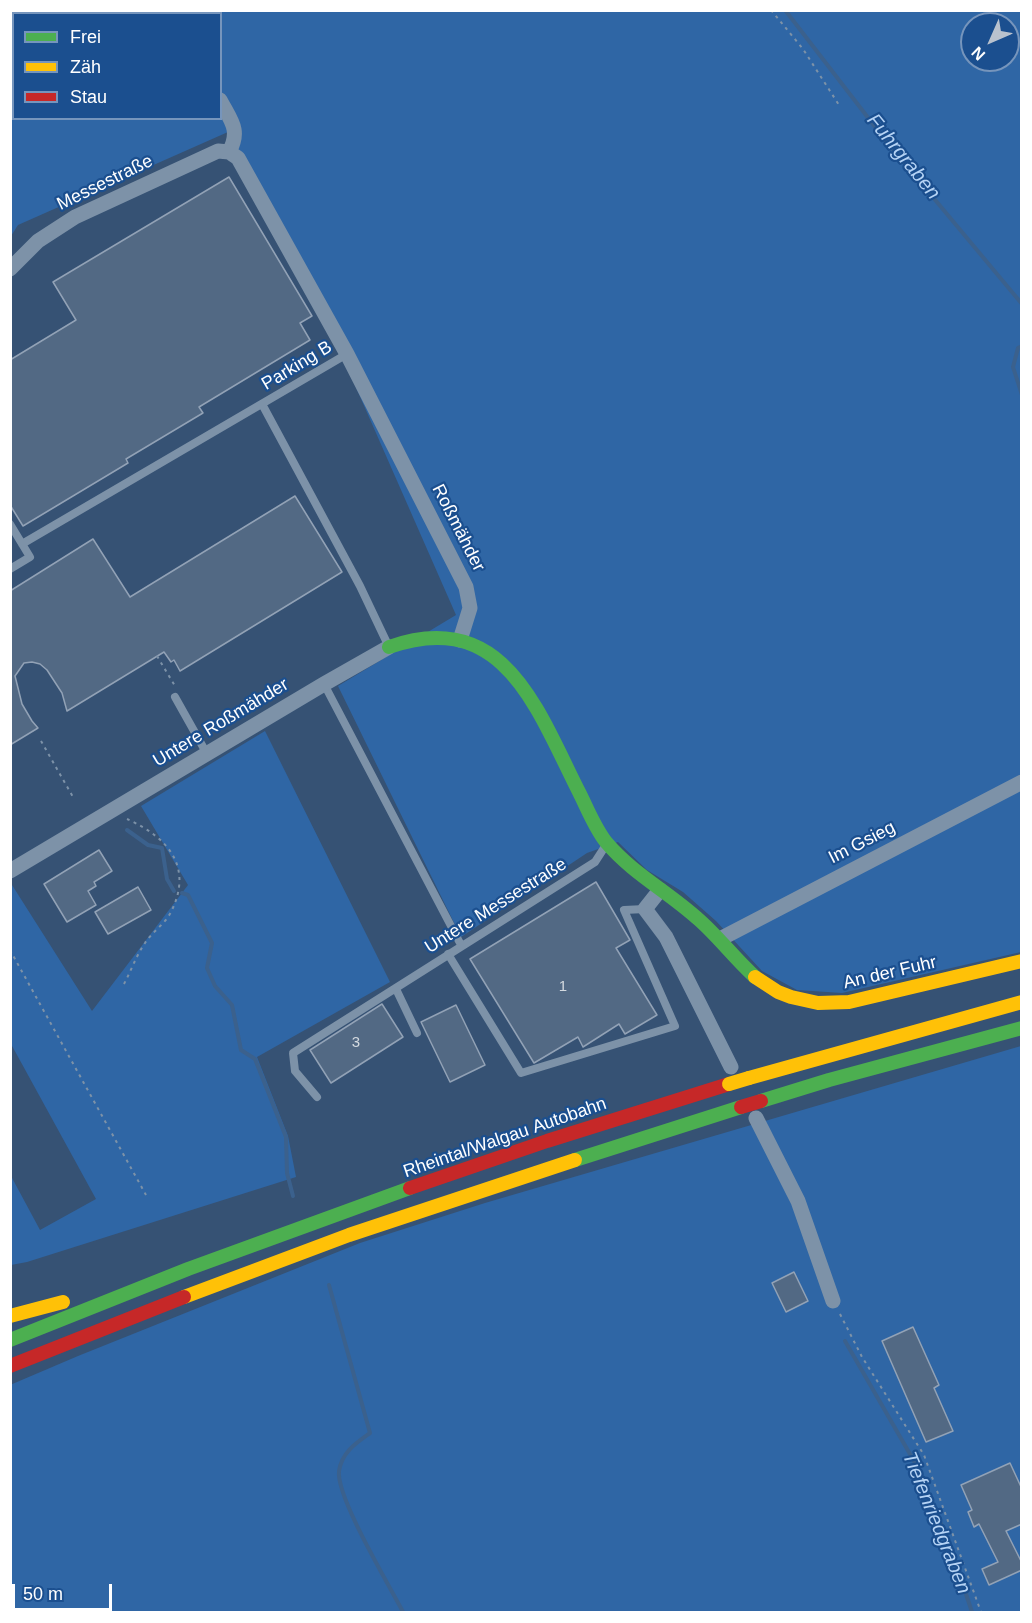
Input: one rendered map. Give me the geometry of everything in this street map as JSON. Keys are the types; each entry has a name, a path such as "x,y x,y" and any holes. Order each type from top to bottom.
{"main road":[{"name":"Untere Roßmähder","path":"389,647 428,637 460,640"},
{"path":"460,640 495,656 507,666 522,686 607,844 633,870 660,890"},
{"name":"An der Fuhr","path":"660,890 693,914 760,981 790,998 819,1003 856,1000 1022,961"},
{"name":"Rheintal/Walgau Autobahn","path":"10,1340 120,1295 343,1211 490,1160 749,1078 1022,1002"},
{"path":"10,1366 157,1307 348,1235 454,1199 829,1080 1022,1028"},
{"path":"10,1316 77,1298 120,1295"}],"street":[{"path":"222,104 236,130 235,140 229,152"},
{"name":"Messestraße","path":"10,269 38,241 75,217 218,151 229,152"},
{"name":"Roßmähder","path":"229,152 238,158 347,354 466,587 470,608 460,640"},
{"name":"Untere Roßmähder","path":"10,871 389,647"},
{"name":"Im Gsieg","path":"720,939 1022,783"},
{"path":"660,890 645,909 666,937 731,1067"},
{"path":"756,1118 798,1201 833,1301"}],"lane":[{"name":"Parking B","path":"22,544 347,354"},
{"path":"262,404 360,586 389,647"},
{"path":"10,524 30,557 10,569"},
{"path":"324,684 461,945"},
{"path":"175,697 207,754"},
{"name":"Untere Messestraße","path":"317,1096 295,1071 293,1053 595,862 607,844"},
{"path":"448,954 521,1073 675,1026 624,910 645,909"},
{"path":"396,989 417,1033"}],"path":[{"path":"771,10 803,49 839,105"},
{"path":"41,741 74,797"},
{"path":"110,811 147,828 170,848 179,870 179,893 170,914 145,943 124,984"},
{"path":"10,950 146,1195"},
{"path":"833,1301 862,1357 924,1455 981,1612"}],"shaded area":[{"path":"11,11 1021,11 1021,952 842,993 797,990 762,971 716,921 683,892 647,870 618,842 587,853 461,937 338,686 456,615 347,367 228,132 18,225 11,236"},
{"path":"265,731 390,982 257,1057 288,1136 296,1177 27,1262 11,1265 11,1176 40,1230 96,1199 11,1044 11,886 92,1011 188,885 141,806"},
{"path":"1021,1046 1021,1612 11,1612 10,1385 360,1243 485,1203"}],"building":[{"path":"229,177 312,316 300,323 310,340 199,407 203,413 126,459 128,463 23,526 10,505 10,360 76,320 53,282"},
{"path":"295,496 342,572 180,671 174,660 171,662 164,652 67,711 62,693 47,670 40,664 24,663 15,676 22,704 38,728 10,745 10,591 93,539 130,597"},
{"path":"99,850 112,871 94,882 96,886 88,891 96,905 67,922 44,884"},
{"path":"596,882 630,940 616,948 657,1015 625,1034 619,1024 583,1047 578,1037 534,1063 470,959"},
{"path":"138,887 151,910 108,934 95,912"},
{"path":"382,1004 403,1037 331,1083 310,1050"},
{"path":"456,1005 485,1065 450,1082 421,1022"},
{"path":"794,1272 808,1301 786,1312 772,1283"},
{"path":"913,1327 939,1385 934,1388 953,1431 926,1442 882,1341"},
{"path":"1010,1463 1022,1489 1022,1524 1006,1531 1022,1563 1022,1570 989,1585 982,1569 998,1562 979,1524 974,1527 968,1512 972,1510 961,1485"}],"waterway":[{"name":"Fuhrgraben","path":"785,10 886,141 1022,304"},
{"name":"Fuhrgraben","path":"1022,346 1018,348 1013,367 1022,395"},
{"path":"127,830 148,845 162,848 167,879 174,891"},
{"path":"182,893 188,895 212,943 207,968 215,986 232,1005 241,1050 255,1059 286,1137 287,1173 293,1196"},
{"path":"329,1285 370,1433 350,1449 343,1458 339,1471 340,1483 354,1520 403,1612"},
{"name":"Tiefenriedgraben","path":"845,1341 918,1468 950,1546 972,1612"}],"traffic: fast":[{"path":"389,647 429,638 462,641 489,654 512,674 532,701 549,731 598,831 606,842 638,873 705,925 755,977"},
{"path":"761,1101 829,1080 1022,1028"},
{"path":"575,1160 741,1107"},
{"path":"10,1340 188,1269 410,1188"}],"traffic: slow":[{"path":"755,977 778,992 791,997 818,1003 849,1002 1022,961"},
{"path":"749,1078 1022,1002"},
{"path":"729,1084 749,1078"},
{"path":"184,1297 349,1235 575,1160"},
{"path":"10,1316 63,1302"}],"traffic: jam":[{"path":"410,1188 547,1141 729,1084"},
{"path":"741,1107 761,1101"},
{"path":"10,1366 184,1297"}]}
